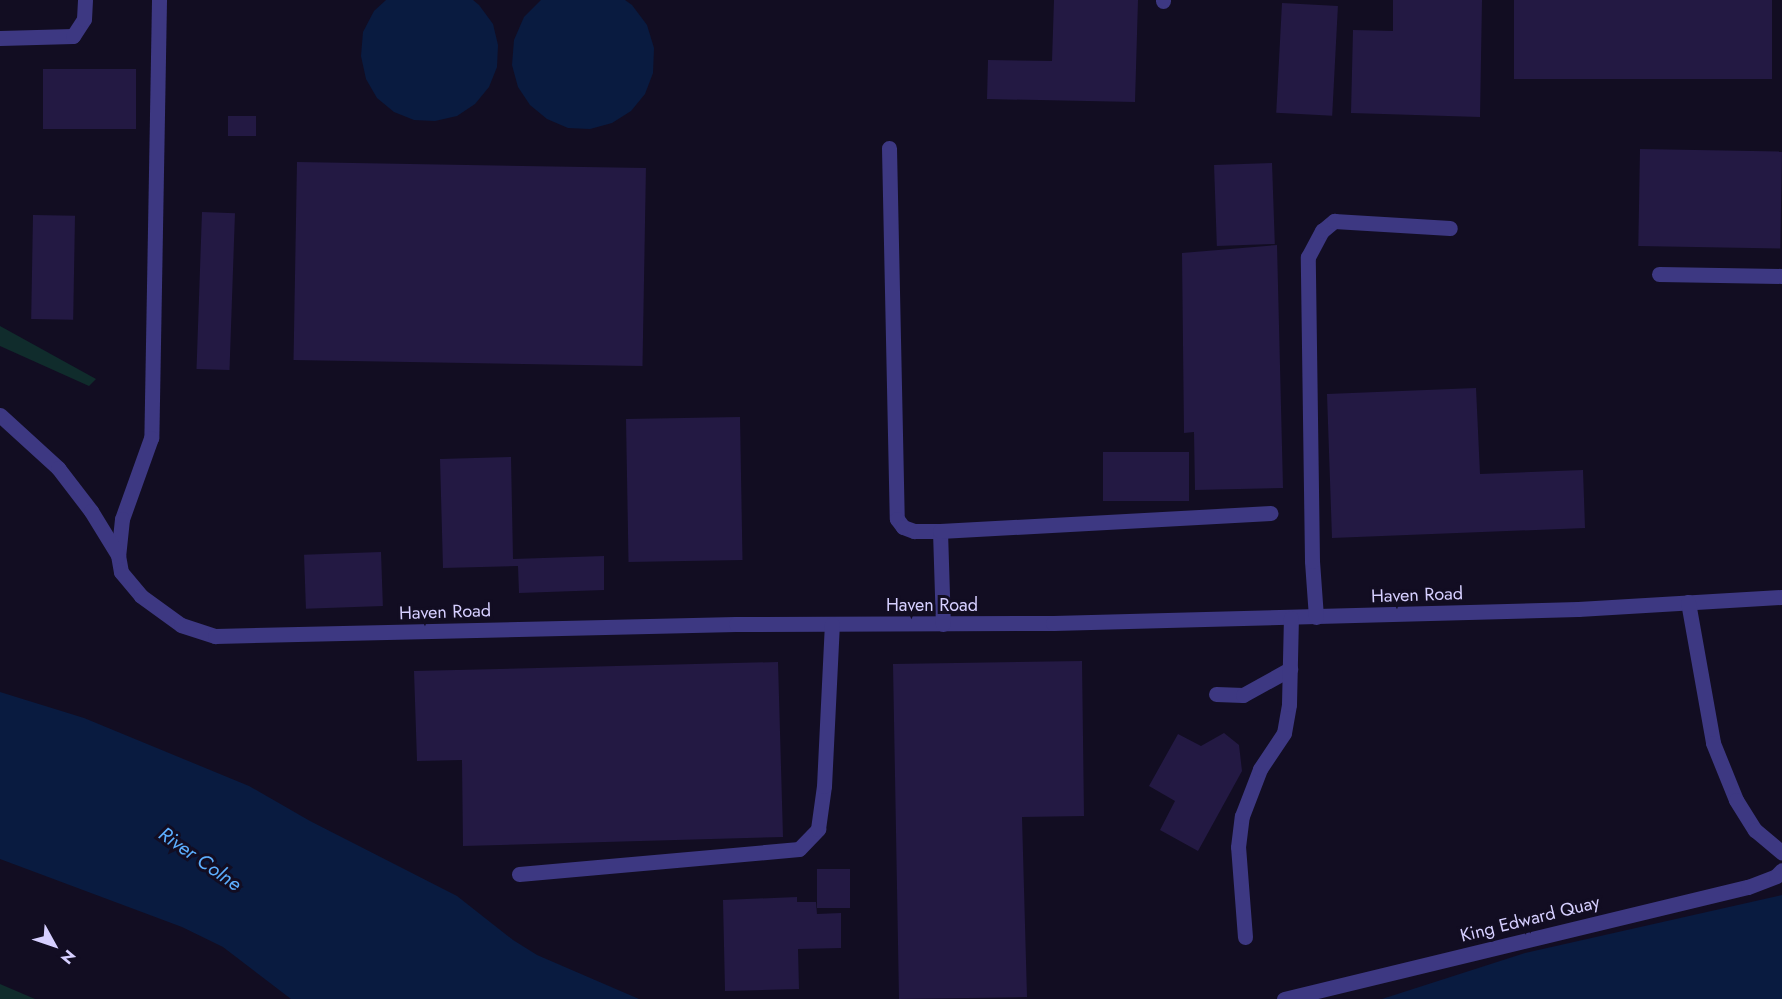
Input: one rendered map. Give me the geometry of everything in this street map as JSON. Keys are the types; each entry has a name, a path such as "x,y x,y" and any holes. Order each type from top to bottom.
{"street":[{"path":"0,38 73,36 84,19 85,0"},
{"name":"Haven Road","path":"159,0 151,438 122,519 118,555 121,572 141,596 181,626 215,636 574,627 1291,618 1782,597"},
{"path":"889,148 897,519 903,528 914,531 940,531 1271,513"},
{"path":"1316,617 1312,561 1308,257 1322,231 1334,221 1450,228"},
{"path":"1659,274 1782,276"},
{"name":"Haven Road","path":"0,415 47,456 91,511 118,555"},
{"path":"940,531 943,624"},
{"path":"1688,602 1713,743 1736,800 1755,830 1782,853"},
{"path":"1245,938 1238,847 1242,816 1260,769 1284,733 1289,704 1291,618"},
{"path":"519,874 799,849 819,829 824,786 832,624"},
{"path":"1216,694 1243,695 1290,669"},
{"name":"King Edward Quay","path":"1284,999 1748,887 1776,876 1782,870"}],"green space":[{"path":"0,326 96,379 89,386 0,346"},
{"path":"0,984 35,999 0,999"}],"water":[{"path":"386,0 473,0 479,5 493,24 498,45 497,67 489,87 475,104 457,116 435,121 414,120 394,112 377,98 366,79 361,56 363,32 374,11"},
{"path":"541,0 625,0 632,5 647,25 654,48 653,73 645,94 631,111 612,123 590,129 568,128 547,119 530,105 518,87 512,65 514,40 524,17"},
{"name":"River Colne","path":"0,692 84,718 249,786 310,821 457,896 513,940 537,955 639,999 291,999 223,947 182,927 0,859"},
{"path":"1782,895 1782,999 1382,999 1525,953"}],"building":[{"path":"1054,0 1138,0 1135,102 987,99 988,60 1052,61"},
{"path":"1393,0 1482,0 1480,117 1351,113 1353,30 1393,31"},
{"path":"1514,0 1772,0 1772,79 1514,79"},
{"path":"1282,3 1338,6 1332,116 1276,113"},
{"path":"43,69 136,69 136,129 43,129"},
{"path":"228,116 256,116 256,136 228,136"},
{"path":"1640,149 1782,151 1780,248 1638,246"},
{"path":"297,162 646,168 642,366 294,360"},
{"path":"1272,163 1275,244 1217,246 1214,165"},
{"path":"202,212 235,213 230,370 197,369"},
{"path":"33,215 75,216 73,320 31,319"},
{"path":"1277,245 1283,488 1195,490 1194,432 1184,433 1182,253"},
{"path":"1476,388 1480,474 1583,470 1585,528 1332,538 1327,394"},
{"path":"740,417 742,560 629,562 626,419"},
{"path":"1103,452 1189,452 1189,501 1103,501"},
{"path":"511,457 513,559 604,556 604,590 519,593 518,566 443,568 440,459"},
{"path":"381,552 383,606 306,609 304,555"},
{"path":"1082,661 1084,816 1022,817 1027,997 899,999 893,664"},
{"path":"778,662 783,837 463,846 462,760 417,761 414,671"},
{"path":"1224,733 1239,745 1242,771 1198,851 1160,830 1175,801 1149,786 1178,734 1201,746"},
{"path":"817,869 850,869 850,908 817,908"},
{"path":"797,897 797,902 816,902 817,914 841,913 841,948 798,949 799,989 725,991 723,900"}]}
